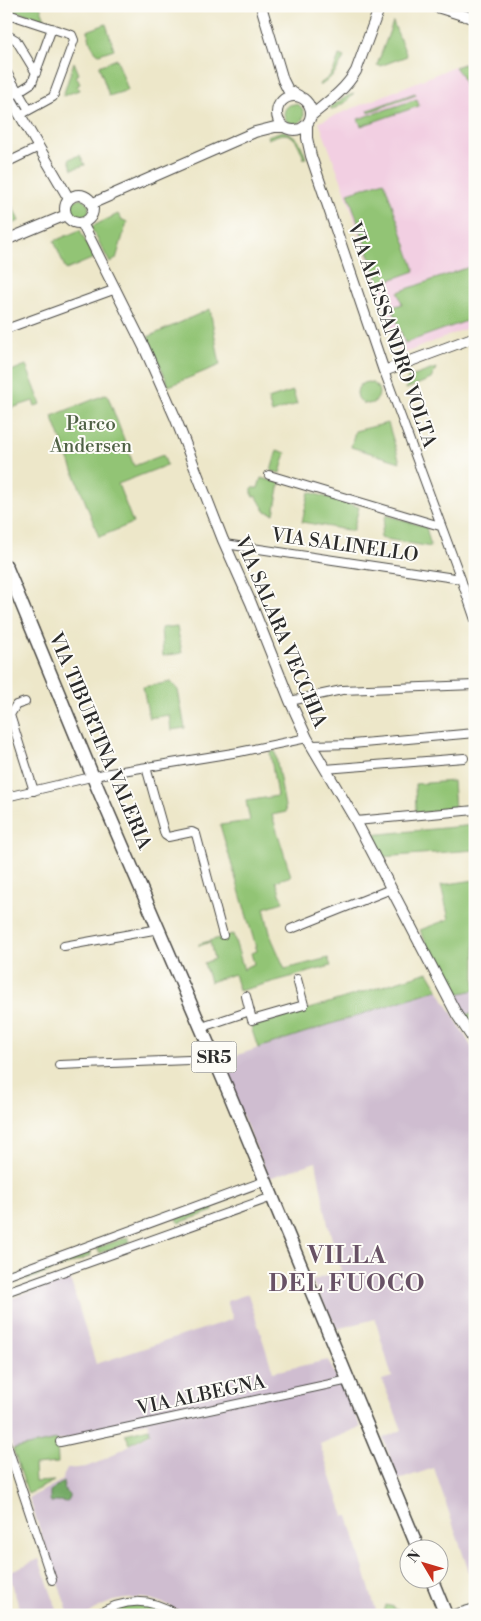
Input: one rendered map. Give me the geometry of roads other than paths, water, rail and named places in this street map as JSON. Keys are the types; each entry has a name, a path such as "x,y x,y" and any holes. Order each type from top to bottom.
{"main road":[{"name":"VIA TIBURTINA VALERIA","path":"6,566 93,777 202,1027 414,1538"},
{"path":"435,1588 446,1615"}],"street":[{"path":"261,6 283,80 288,90 302,98 311,109 310,120"},
{"path":"434,6 475,19"},
{"path":"91,204 255,132 275,127 300,130 348,83 356,71 379,7"},
{"path":"6,19 11,15 72,35 74,40 53,97 24,112"},
{"path":"11,93 32,83 52,28"},
{"path":"6,34 16,40 36,73"},
{"path":"6,71 11,93 24,112 39,147 69,199"},
{"path":"255,132 277,113 281,102 283,80"},
{"path":"281,102 289,96 320,100 336,94"},
{"path":"277,113 280,123 288,129"},
{"name":"VIA ALESSANDRO VOLTA","path":"310,120 307,138 311,156 384,371 475,620"},
{"name":"VIA ALESSANDRO VOLTA","path":"288,129 301,139 311,156"},
{"path":"6,163 39,147"},
{"path":"82,196 91,204 91,215 82,222 73,222 66,215 65,207 69,199 82,196"},
{"path":"6,240 66,215"},
{"name":"VIA SALARA VECCHIA","path":"82,222 144,347 175,417 225,544 309,742 356,821 457,1015 475,1042"},
{"path":"6,329 116,289"},
{"path":"384,371 475,337"},
{"path":"269,475 440,526"},
{"name":"VIA SALINELLO","path":"225,544 461,579"},
{"path":"290,701 342,690 475,685"},
{"path":"25,702 16,705 10,715 34,791"},
{"path":"6,797 111,772 248,750 309,742 352,744 475,733"},
{"path":"325,768 464,758"},
{"path":"146,767 165,835 192,832 196,834 223,935"},
{"path":"356,821 475,810"},
{"path":"292,929 391,889"},
{"path":"64,946 159,929"},
{"path":"246,996 252,1020 304,1005 296,979"},
{"path":"202,1027 250,1012"},
{"path":"59,1065 215,1059"},
{"path":"6,1276 265,1181"},
{"path":"6,1292 272,1197"},
{"path":"214,1199 220,1216"},
{"path":"172,1215 178,1230"},
{"path":"150,1223 156,1238"},
{"path":"131,1230 136,1245"},
{"path":"92,1244 98,1259"},
{"path":"52,1259 57,1273"},
{"path":"18,1271 24,1285"},
{"name":"VIA ALBEGNA","path":"60,1442 349,1380"},
{"path":"6,1442 52,1580"},
{"path":"96,1615 122,1603 141,1601 160,1605 178,1615"},
{"path":"454,1615 475,1609"}],"district":[{"name":"VILLA DEL FUOCO","path":"347,1270"}],"park label":[{"name":"Parco Andersen","path":"91,435"}]}
